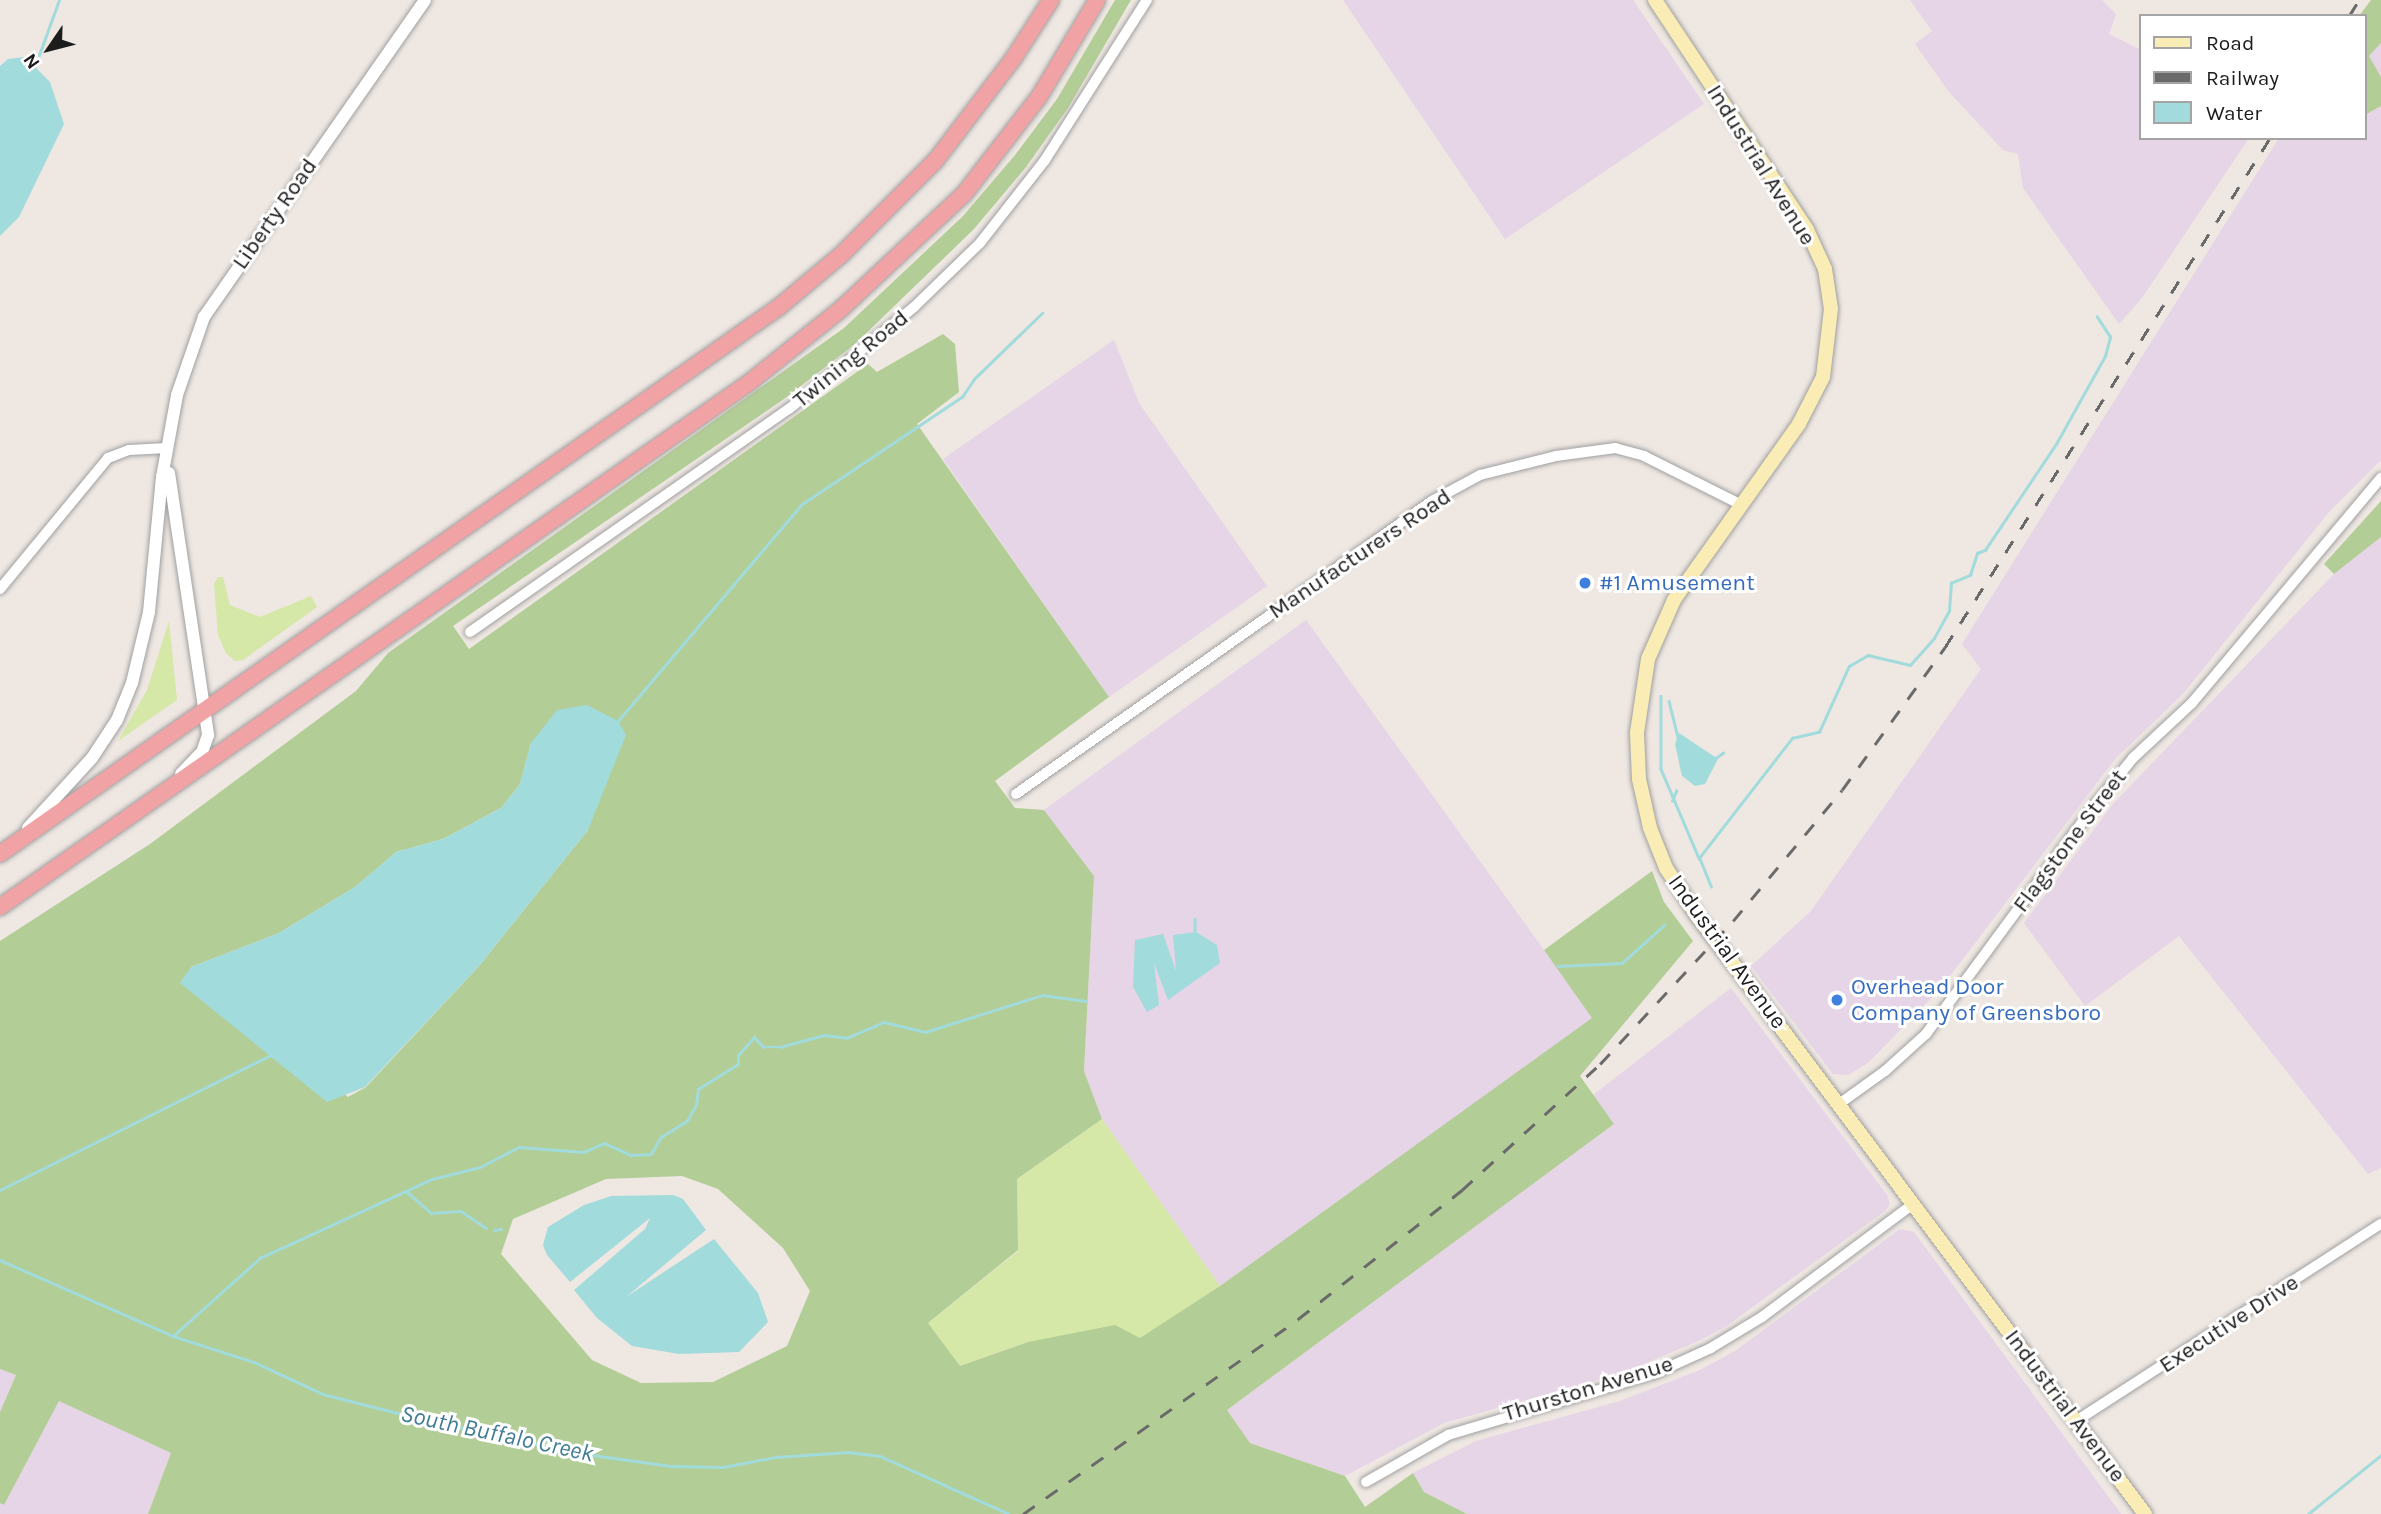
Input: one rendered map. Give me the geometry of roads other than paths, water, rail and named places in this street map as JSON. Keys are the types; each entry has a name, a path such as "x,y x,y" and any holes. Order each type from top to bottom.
{"highway":[{"path":"4,851 789,298 887,211 936,160 1013,60 1051,0"},
{"path":"0,907 739,390 841,310 964,194 1039,97 1097,0"}],"main road":[{"name":"Industrial Avenue","path":"1655,0 1807,230 1826,277 1830,343 1824,377 1799,424 1674,600 1648,659 1637,733 1643,801 1658,848 1678,888 2144,1514"}],"street":[{"name":"Liberty Road","path":"4,851 92,758 117,720 132,683 149,612 167,448 177,395 204,317 425,0"},
{"name":"Twining Road","path":"470,632 789,409 914,307 980,243 1045,160 1147,0"},
{"name":"Liberty Road","path":"166,789 202,752 208,736 175,528 167,448"},
{"path":"0,589 108,458 129,450 167,448"},
{"name":"Manufacturers Road","path":"1016,794 1433,501 1480,475 1556,456 1615,448 1644,456 1740,504"},
{"name":"Flagstone Street","path":"1839,1104 1885,1071 1926,1034 2095,805 2133,758 2192,704 2381,478"},
{"name":"Thurston Avenue","path":"1366,1482 1448,1435 1656,1373 1711,1348 1762,1317 1913,1204"},
{"name":"Executive Drive","path":"2076,1421 2381,1224"}],"water":[{"path":"25,57 50,82 64,124 19,217 0,236 0,66 8,59"},
{"path":"587,705 618,721 626,735 588,830 479,966 365,1087 327,1102 180,983 191,967 279,933 355,887 396,852 443,839 501,808 520,784 531,743 557,710"},
{"path":"1679,733 1718,759 1705,784 1695,786 1682,776 1675,744"},
{"path":"1196,932 1217,945 1220,963 1168,1000 1154,963 1159,1005 1147,1012 1133,987 1135,940 1163,934 1176,971 1173,935"},
{"path":"673,1195 683,1199 706,1230 626,1297 714,1239 758,1293 768,1322 739,1352 679,1354 632,1346 597,1318 574,1290 645,1229 650,1218 570,1282 547,1255 543,1245 548,1227 584,1205 611,1196"}],"waterway":[{"path":"34,69 59,0"},
{"path":"617,722 802,504 962,397 974,379 1042,313"},
{"path":"1711,887 1699,858 1792,738 1819,732 1849,666 1868,655 1910,665 1934,638 1949,611 1951,583 1970,575 1977,553 1985,550 2056,444 2105,356 2110,337 2097,317"},
{"path":"1661,696 1661,769 1699,858"},
{"path":"1669,701 1678,737"},
{"path":"1714,759 1723,753"},
{"path":"1672,801 1676,791"},
{"path":"1195,919 1195,933"},
{"path":"1558,966 1622,963 1664,925"},
{"path":"173,1336 260,1258 432,1179 480,1167 519,1147 584,1152 604,1143 631,1155 651,1154 661,1137 687,1121 696,1105 698,1089 738,1064 738,1055 754,1037 764,1047 780,1047 824,1035 847,1038 884,1022 925,1032 1042,995 1086,1001"},
{"path":"0,1190 271,1055"},
{"path":"406,1191 431,1213 461,1211 486,1228"},
{"path":"494,1230 501,1229"},
{"name":"South Buffalo Creek","path":"0,1260 173,1336 254,1362 323,1394 429,1421 585,1454 672,1466 723,1467 776,1457 848,1452 880,1456 1009,1514"},
{"path":"2308,1514 2381,1455"}],"railway":[{"path":"2350,14 2359,0"},
{"path":"1023,1514 1298,1319 1462,1190 1600,1064 1733,921 1842,790 1945,647 2269,140"}],"place":[{"name":"#1 Amusement","path":"1585,583"},
{"name":"Overhead Door Company of Greensboro","path":"1837,1000"}]}
